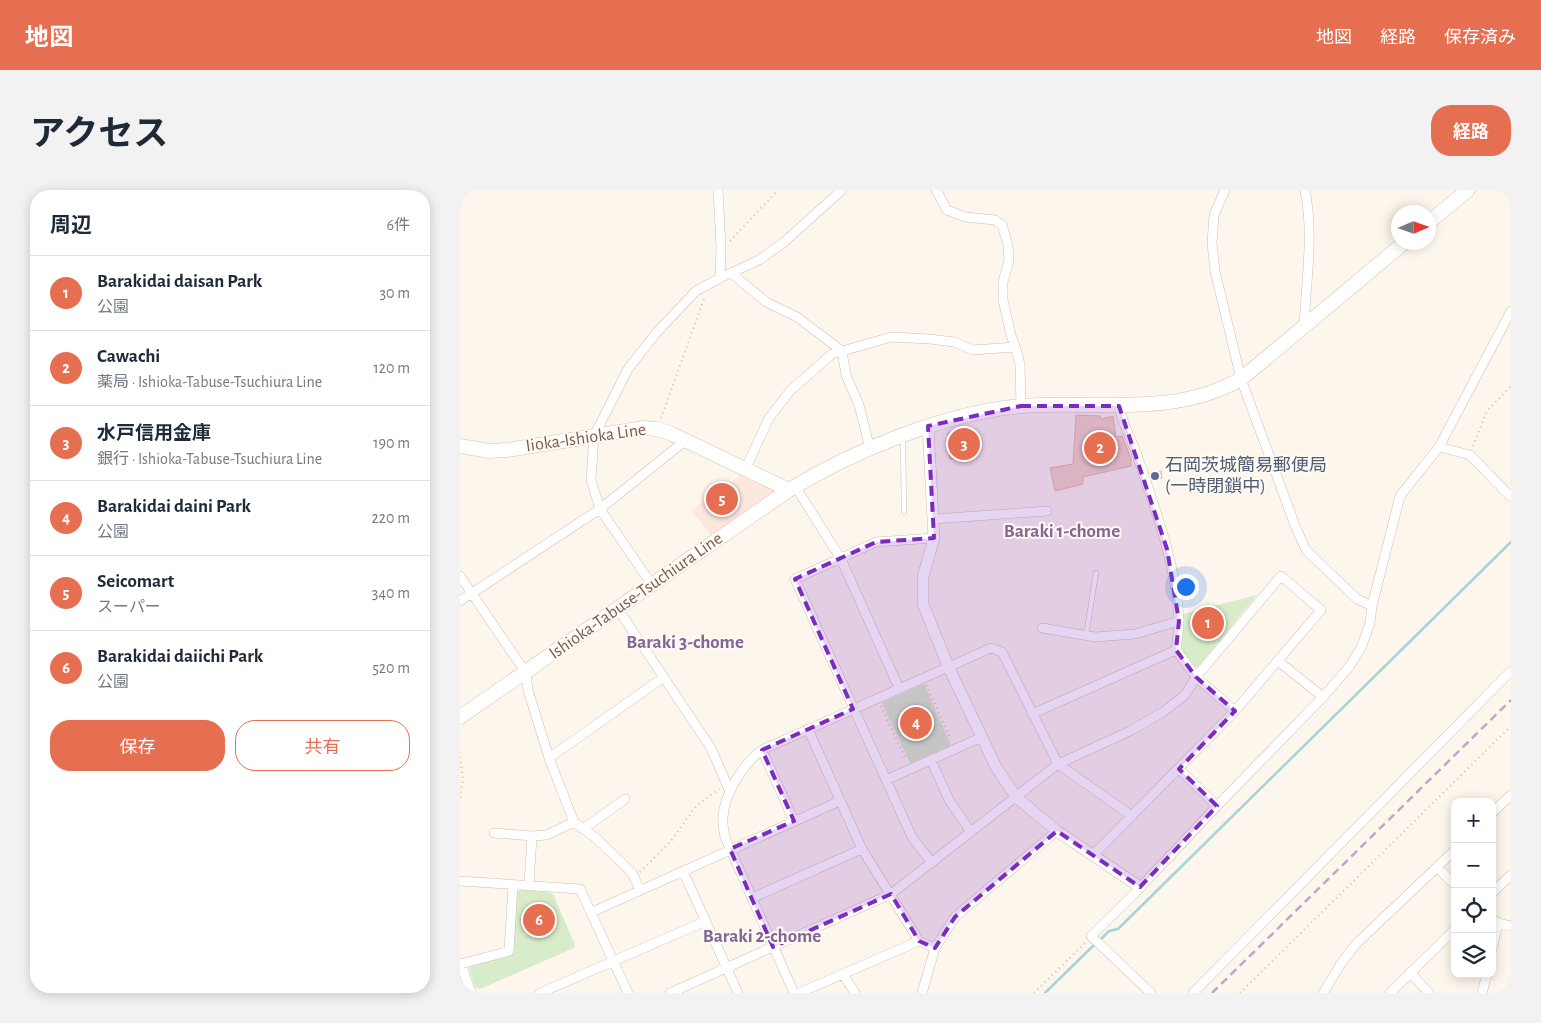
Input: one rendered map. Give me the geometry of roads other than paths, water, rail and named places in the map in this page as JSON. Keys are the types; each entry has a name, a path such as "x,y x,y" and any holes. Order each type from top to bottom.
{"main road":[{"path":"1436,216 1468,190"},
{"name":"Ishioka-Tabuse-Tsuchiura Line","path":"460,717 792,488 824,470 928,426 956,418 1021,406 1161,404 1218,391 1241,379 1395,250"},
{"name":"Iioka-Ishioka Line","path":"460,446 489,451 507,450 644,428 657,429 686,440 745,470 792,488"}],"street":[{"path":"718,190 721,250 720,278"},
{"path":"652,585 600,509 591,480 594,436 628,369 657,332 696,291 731,272 759,260 783,243 842,190"},
{"path":"936,190 947,210 966,216 995,220 1002,225 1008,245 1009,260 1003,282 1004,300 1011,335 1020,365 1021,406"},
{"path":"1225,190 1214,215 1212,243 1215,271 1241,379 1296,528 1306,550 1357,599 1372,606"},
{"path":"1304,327 1309,230 1305,190"},
{"path":"731,272 766,302 797,317 842,351 846,375 859,405 870,449"},
{"path":"1151,993 1091,936 1323,697 1349,667 1361,648 1370,623 1372,606 1400,496 1439,447 1511,311"},
{"path":"745,470 769,418 791,390 832,354 891,337 954,342 973,350 1016,347"},
{"path":"1118,406 1135,450 1167,549 1179,621 1176,650 1196,678 1235,711"},
{"path":"928,426 934,538 923,577 922,604 948,666 996,767 1016,797 1057,830 1140,887"},
{"path":"460,601 600,509 686,440"},
{"path":"1439,447 1470,455 1511,497"},
{"path":"792,488 840,559 899,688"},
{"path":"934,519 1047,511"},
{"path":"932,863 912,837 796,579 876,542 934,538"},
{"path":"460,576 526,673 528,690 549,758 574,822 596,838 632,873 640,890"},
{"path":"670,993 683,990 773,946 891,894 1058,764 1130,731 1163,712 1185,695 1196,678 1280,576 1321,610 1235,711 1093,855"},
{"path":"618,609 712,748 728,788"},
{"path":"1042,628 1095,638 1136,634 1179,621"},
{"path":"794,993 730,850 725,837 722,816 728,788 753,757 762,750 991,648 1002,652 1058,764 1132,816"},
{"path":"1032,714 1176,650"},
{"path":"1278,661 1323,697"},
{"path":"1193,993 1511,671"},
{"path":"549,758 664,677"},
{"path":"808,729 862,849 918,941 935,948"},
{"path":"886,780 982,737"},
{"path":"762,750 794,821"},
{"path":"931,760 948,800 971,832"},
{"path":"1179,769 1217,806"},
{"path":"1496,810 1511,795"},
{"path":"583,828 625,799"},
{"path":"592,912 840,801"},
{"path":"494,833 532,836 548,835 574,822"},
{"path":"922,993 935,948 955,918 1057,830"},
{"path":"529,885 532,836"},
{"path":"752,898 862,849"},
{"path":"1323,993 1342,962 1356,944 1451,854"},
{"path":"1437,867 1451,881"},
{"path":"683,871 738,993"},
{"path":"1496,889 1511,875"},
{"path":"460,881 580,889 628,993"},
{"path":"471,993 462,964 509,951 513,884"},
{"path":"540,993 706,921"},
{"path":"1496,921 1511,926"},
{"path":"1390,993 1451,933"},
{"path":"799,993 918,941"},
{"path":"1410,972 1429,993"},
{"path":"843,974 855,993"},
{"path":"1482,993 1485,978"}],"lane":[{"path":"903,436 904,512"},
{"path":"1086,636 1096,573"}],"waterway":[{"path":"1100,940 1109,931 1118,929 1511,542"},
{"path":"1045,993 1096,943"}],"railway":[{"path":"1212,993 1511,700"}],"place":[{"name":"水戸信用金庫","path":"964,444"},
{"name":"Cawachi","path":"1100,448"},
{"name":"石岡茨城簡易郵便局 (一時閉鎖中)","path":"1155,476"},
{"name":"Seicomart","path":"722,499"},
{"name":"Barakidai daisan Park","path":"1208,623"},
{"name":"Barakidai daini Park","path":"916,723"},
{"name":"Barakidai daiichi Park","path":"539,920"}],"district":[{"name":"Baraki 1-chome","path":"1062,531"},
{"name":"Baraki 3-chome","path":"685,642"},
{"name":"Baraki 2-chome","path":"762,936"}]}
